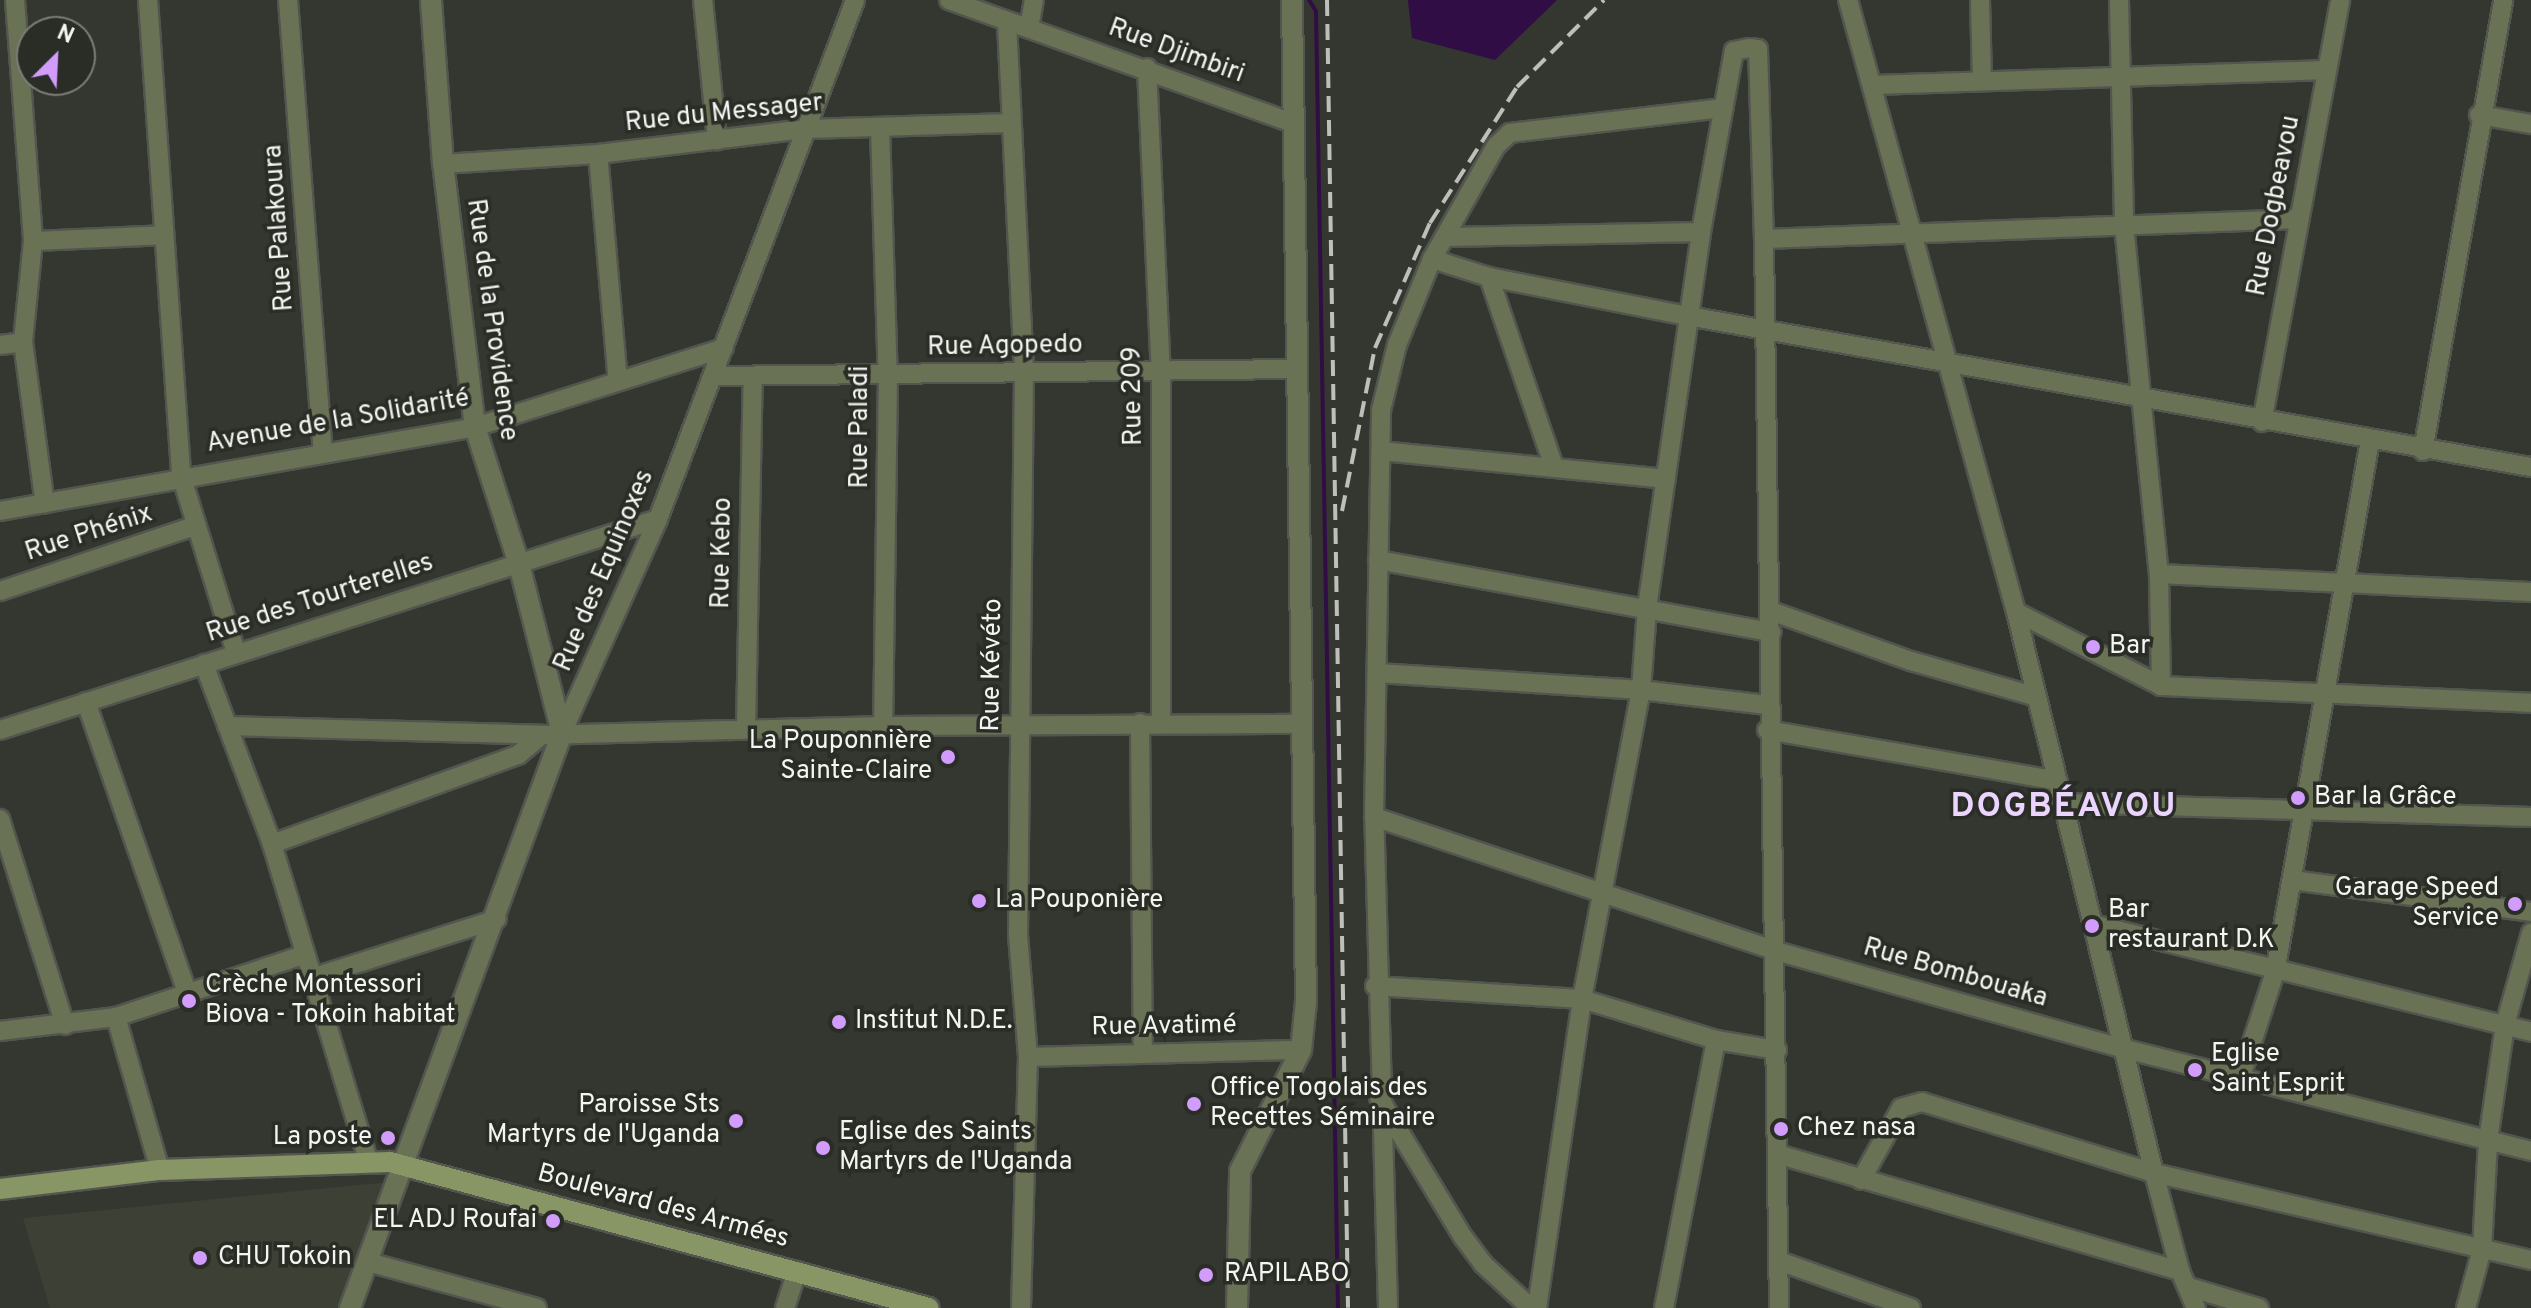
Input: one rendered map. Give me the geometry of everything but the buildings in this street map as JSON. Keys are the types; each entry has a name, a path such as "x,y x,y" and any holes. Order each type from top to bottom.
{"main road":[{"name":"Boulevard des Armées","path":"0,1189 160,1170 368,1159 405,1164 797,1271 900,1304 929,1308"}],"street":[{"path":"15,0 33,241 23,342 45,504"},
{"path":"148,0 181,475 194,526 236,653"},
{"name":"Rue Palakoura","path":"288,0 323,452"},
{"name":"Rue de la Providence","path":"431,0 443,164 475,427 518,561 552,734"},
{"path":"703,0 717,140"},
{"name":"Rue des Equinoxes","path":"350,1308 497,919 552,734 658,519 855,0"},
{"name":"Rue Djimbiri","path":"949,0 1007,23 1147,68 1293,123"},
{"path":"1029,28 1034,0"},
{"path":"1237,1308 1240,1171 1301,1050 1307,991 1292,0"},
{"path":"1848,0 1875,85 1946,360 2016,612 2034,696 2180,1271 2192,1288 2196,1308"},
{"path":"1980,0 1982,80"},
{"path":"2119,0 2124,225 2159,574 2161,686"},
{"name":"Rue Dogbeavou","path":"2262,422 2340,0"},
{"path":"2423,451 2479,115 2503,0"},
{"name":"Rue Kévéto","path":"1007,23 1024,373 1018,935 1028,1057 1021,1308"},
{"path":"1534,1308 1582,999 1641,690 1647,608 1701,232 1734,51 1758,49 1771,611 1767,730 1776,951 1779,1308"},
{"name":"Rue 209","path":"1147,68 1161,371 1161,723"},
{"path":"1875,85 2121,74 2327,70"},
{"path":"1388,1308 1378,1096 1374,817 1381,410 1397,345 1432,259 1496,146 1510,133 1724,108"},
{"path":"2479,115 2531,124"},
{"name":"Rue du Messager","path":"443,164 598,154 806,129 1011,123"},
{"name":"Rue Paladi","path":"880,128 888,376 883,726"},
{"path":"598,154 618,381"},
{"path":"1764,239 2299,219"},
{"path":"1445,237 1701,232"},
{"path":"33,241 164,235"},
{"path":"1432,259 1489,277 1688,316 2139,395 2262,422 2423,451 2531,467"},
{"path":"1489,277 1554,467"},
{"path":"0,345 23,342"},
{"name":"Avenue de la Solidarité","path":"0,511 181,475 475,427 724,348"},
{"name":"Rue Agopedo","path":"714,376 753,378 1298,369"},
{"name":"Rue Kebo","path":"746,729 753,378"},
{"path":"2241,1076 2275,972 2370,441"},
{"path":"1381,451 1666,479"},
{"name":"Rue des Tourterelles","path":"0,730 518,561 658,519"},
{"name":"Rue Phénix","path":"0,591 194,526"},
{"path":"1378,560 1771,632"},
{"path":"2159,574 2345,587 2531,592"},
{"path":"1771,611 1911,661 2034,696"},
{"path":"2016,612 2161,686 2531,703"},
{"path":"204,664 272,844 368,1159"},
{"path":"1378,673 1641,690 1767,705"},
{"path":"86,702 187,992"},
{"path":"1140,723 1143,1054"},
{"path":"227,726 552,734 883,726 1302,724"},
{"path":"1767,730 2058,781"},
{"path":"272,844 518,755 552,734"},
{"path":"2063,803 2531,817"},
{"name":"Rue Bombouaka","path":"1374,817 1776,951 2125,1049 2531,1151"},
{"path":"0,819 5,850 65,1025"},
{"path":"2292,880 2531,912"},
{"path":"311,978 497,919"},
{"path":"2092,924 2275,972 2531,1032"},
{"path":"2466,1308 2482,1249 2488,1140 2505,1025 2531,933"},
{"path":"0,1031 116,1017 304,955"},
{"path":"1375,986 1582,999 1716,1040 1777,1050"},
{"path":"116,1017 160,1170"},
{"path":"1664,1308 1716,1040"},
{"name":"Rue Avatimé","path":"1028,1057 1301,1050"},
{"path":"1378,1096 1463,1237 1483,1264 1534,1308"},
{"path":"1861,1180 1901,1108 1912,1102 2154,1173 2531,1260"},
{"path":"1777,1154 2180,1271"},
{"path":"1779,1261 1911,1308"},
{"path":"368,1262 537,1308"},
{"path":"785,1308 797,1271"},
{"path":"2192,1288 2259,1308"}],"shaded area":[{"path":"1408,0 1557,0 1495,60 1412,38"},
{"name":"CHU Tokoin","path":"389,1182 347,1308 50,1308 23,1218"}],"waterway":[{"path":"1309,0 1316,11 1338,1308"}],"railway":[{"path":"1327,0 1348,1308"},
{"path":"1342,511 1375,348 1430,223 1517,87 1604,0"}],"place":[{"name":"Bar","path":"2093,647"},
{"name":"La Pouponnière Sainte-Claire","path":"948,757"},
{"name":"Bar la Grâce","path":"2298,798"},
{"name":"La Pouponière","path":"979,901"},
{"name":"Garage Speed Service","path":"2515,904"},
{"name":"Bar restaurant D.K","path":"2092,926"},
{"name":"Crèche Montessori Biova - Tokoin habitat","path":"189,1001"},
{"name":"Institut N.D.E.","path":"839,1022"},
{"name":"Eglise Saint Esprit","path":"2195,1070"},
{"name":"Office Togolais des Recettes Séminaire","path":"1194,1104"},
{"name":"Paroisse Sts Martyrs de l'Uganda","path":"736,1121"},
{"name":"Chez nasa","path":"1781,1129"},
{"name":"La poste","path":"388,1138"},
{"name":"Eglise des Saints Martyrs de l'Uganda","path":"823,1148"},
{"name":"EL ADJ Roufai","path":"553,1221"},
{"name":"CHU Tokoin","path":"200,1258"},
{"name":"RAPILABO","path":"1206,1275"}],"district":[{"name":"DOGBÉAVOU","path":"2064,808"}]}
